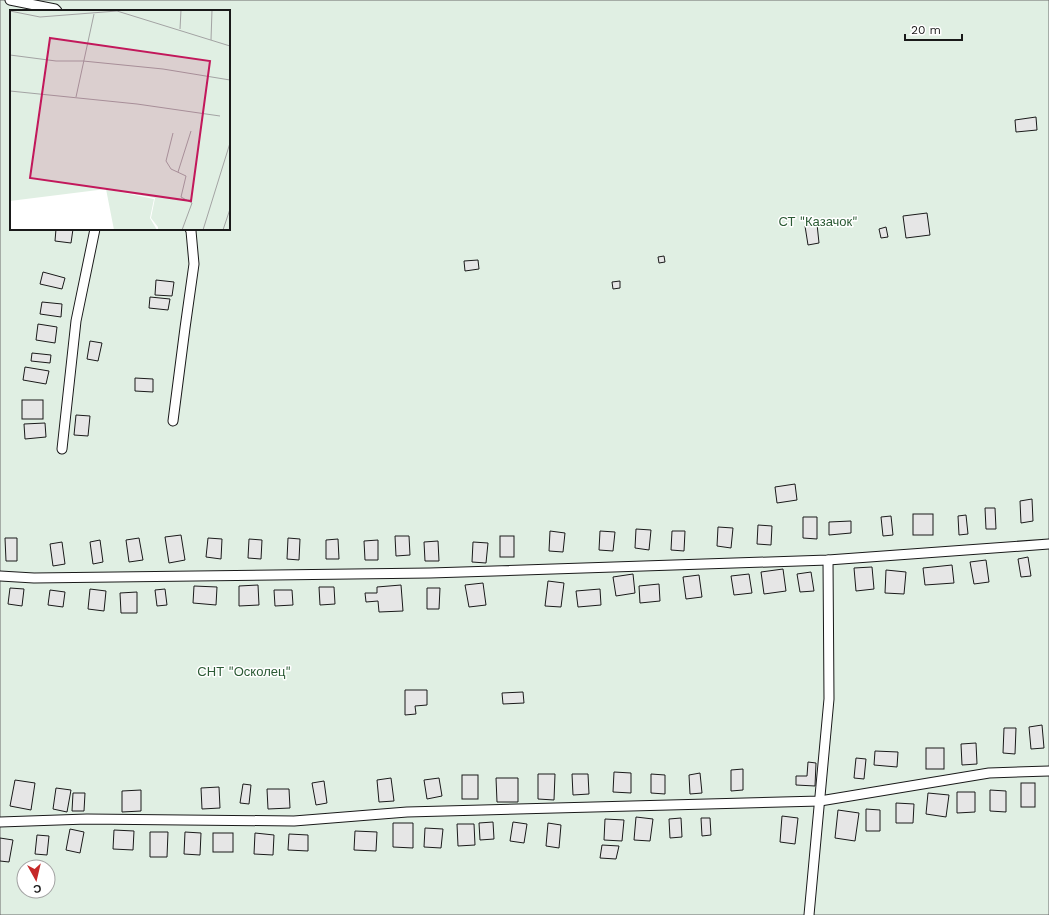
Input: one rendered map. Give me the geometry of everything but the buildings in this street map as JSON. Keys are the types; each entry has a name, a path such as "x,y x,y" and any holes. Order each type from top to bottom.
{"lane":[{"path":"10,0 56,10"},
{"path":"62,449 76,321 95,230"},
{"path":"173,421 194,264 190,230"},
{"path":"0,576 42,578 430,573 828,560 1049,544"},
{"path":"808,915 829,699 828,560"},
{"path":"0,822 87,819 294,821 407,812 820,801 990,773 1049,771"}],"green space":[{"path":"0,0 1049,0 1049,915 0,915"}],"park label":[{"name":"СТ \"Казачок\"","path":"818,221"},
{"name":"СНТ \"Осколец\"","path":"244,671"}]}
